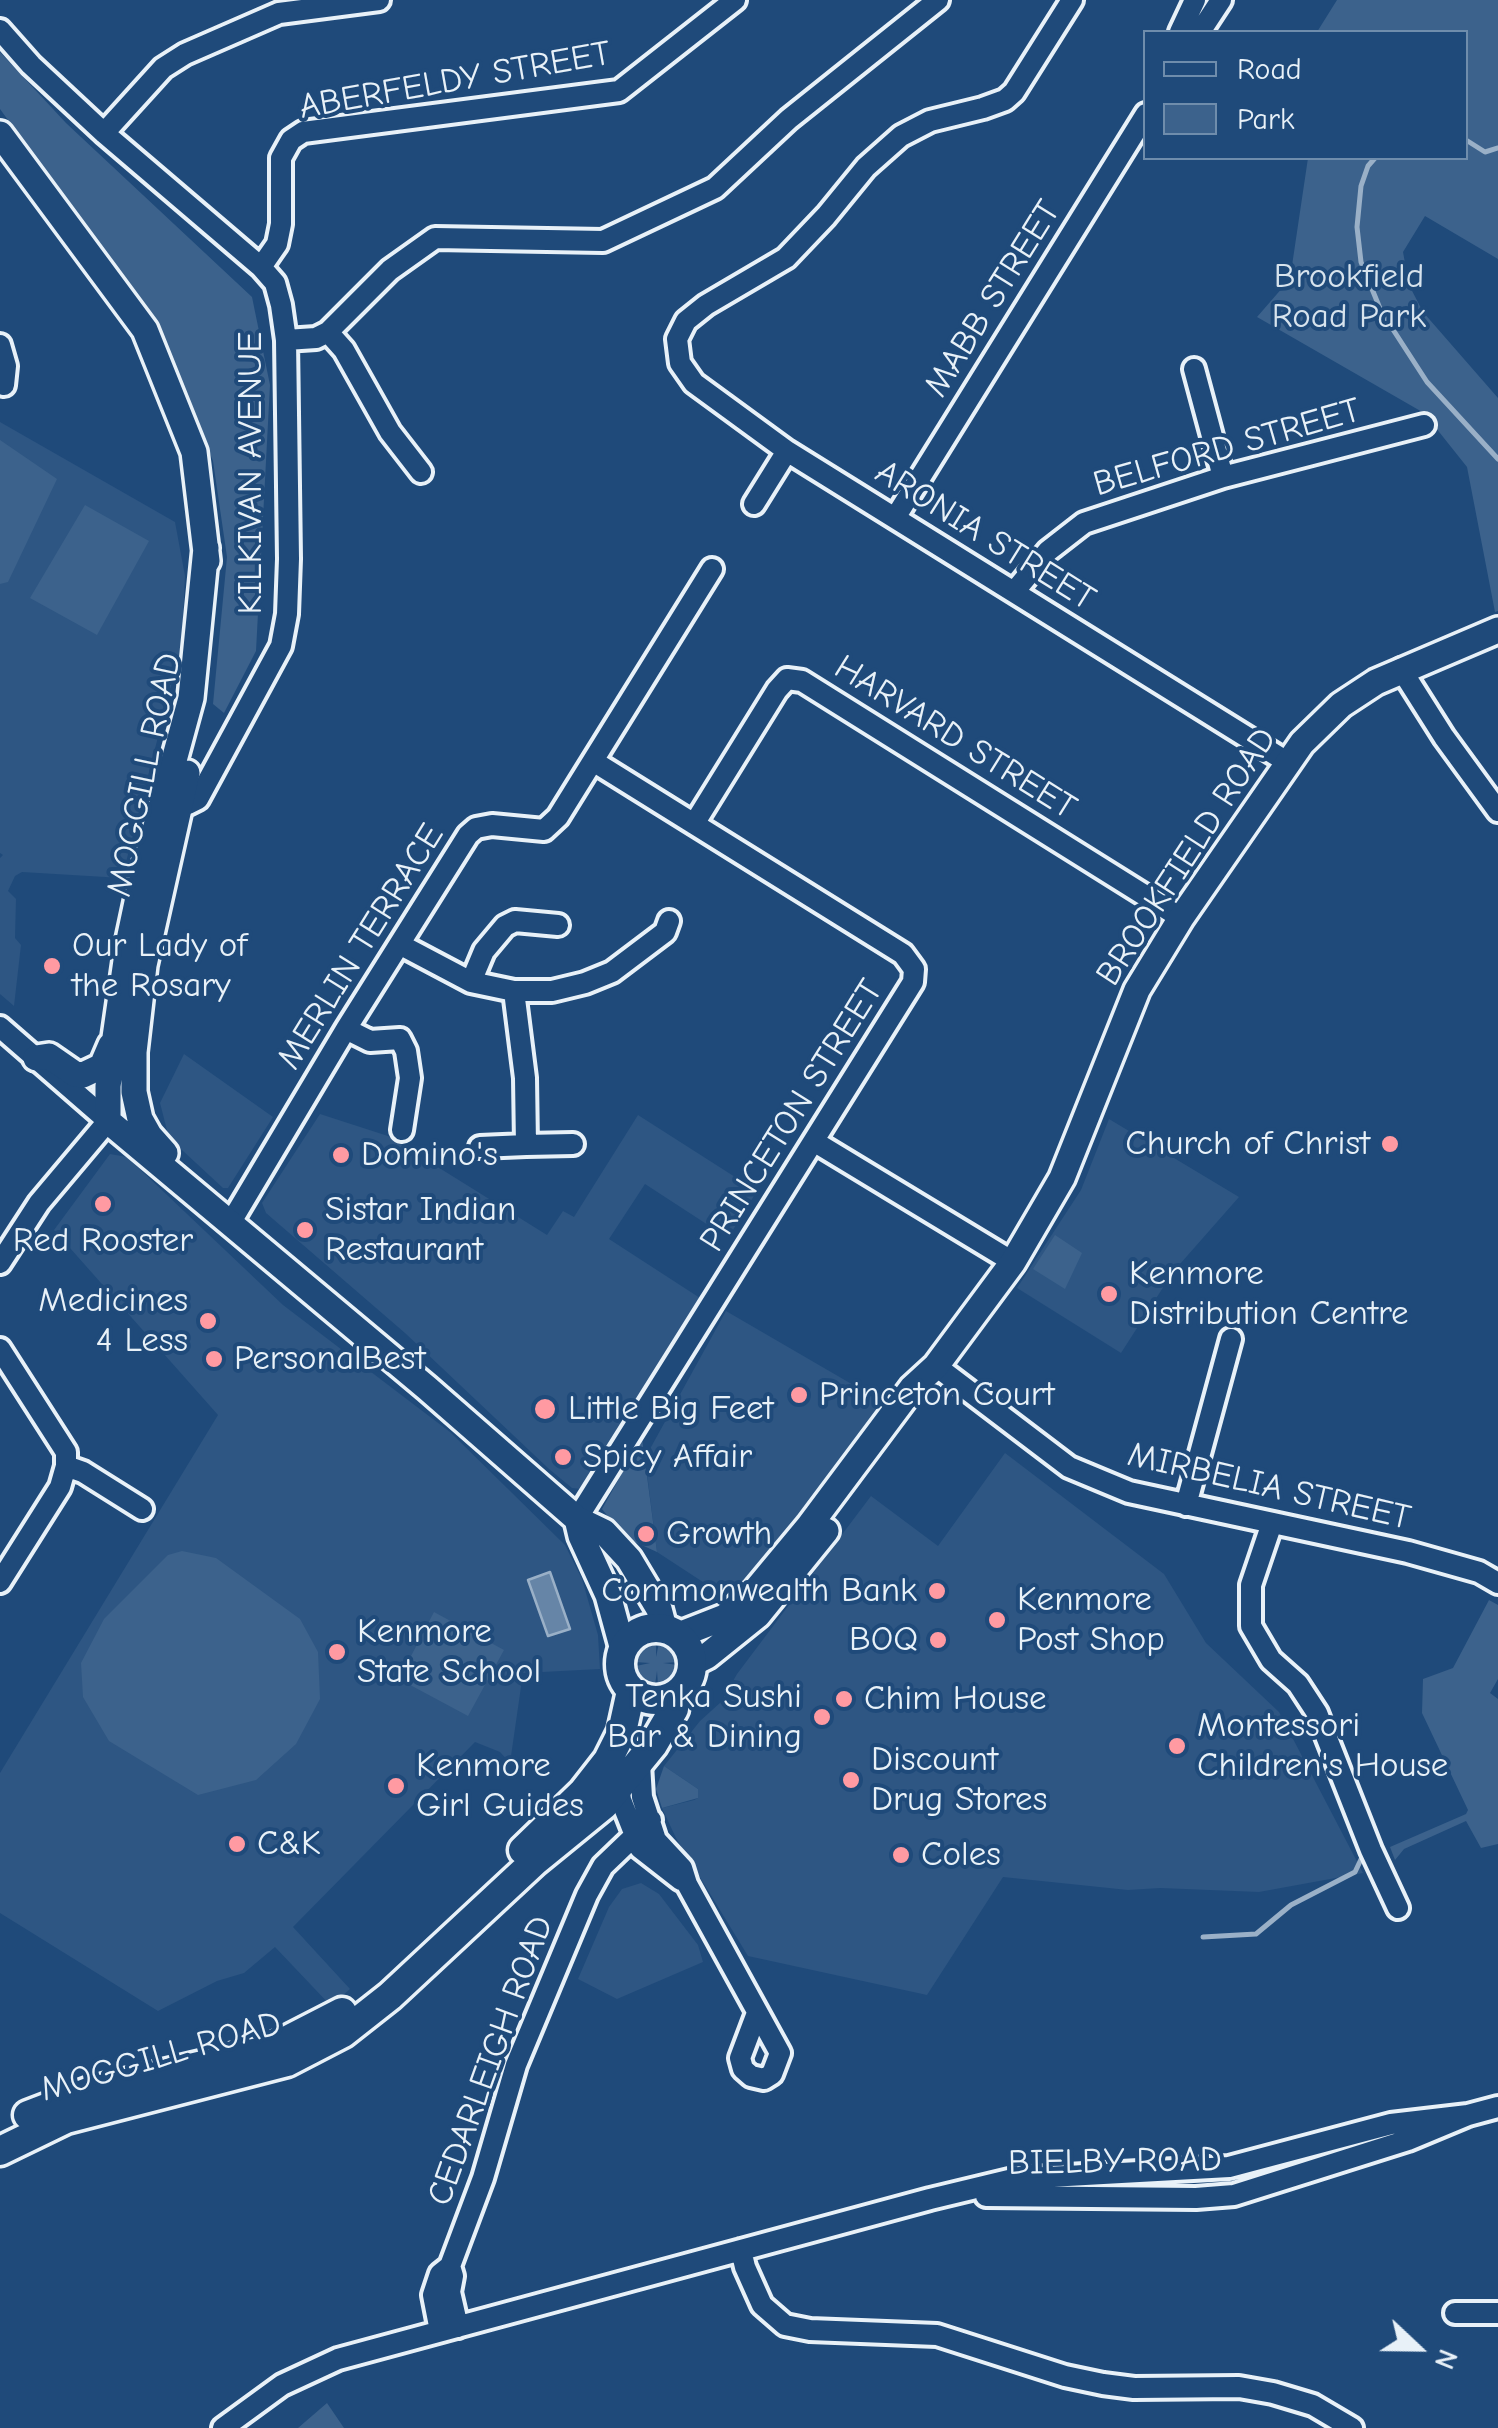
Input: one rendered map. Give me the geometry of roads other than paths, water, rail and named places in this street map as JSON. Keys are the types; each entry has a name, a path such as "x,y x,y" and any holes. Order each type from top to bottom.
{"highway":[{"path":"643,1630 672,1632 691,1652 690,1678 675,1696 652,1700 631,1690 621,1673 623,1650 643,1630"},
{"name":"MOGGILL ROAD","path":"0,2131 64,2099 270,2048 335,2017 378,1984 571,1805 615,1748 625,1724 631,1690"},
{"name":"MOGGILL ROAD","path":"0,2151 66,2119 265,2070 324,2045 390,1996 619,1789 640,1764 674,1709 675,1696"}],"main road":[{"name":"MOGGILL ROAD","path":"0,134 145,330 194,452 206,548 191,698 172,801 129,940 125,1035 140,1119 148,1135 175,1164 182,1183"},
{"name":"BROOKFIELD ROAD","path":"672,1632 724,1618 748,1599 809,1526 912,1388 936,1366 1012,1262 1062,1178 1137,990 1287,762 1341,705 1401,669 1498,630"},
{"name":"MOGGILL ROAD","path":"125,1035 108,1086 108,1122 231,1222 577,1519 604,1532 630,1559 672,1632"},
{"path":"36,1058 48,1056 83,1075 102,1066 125,1035"},
{"name":"BROOKFIELD ROAD","path":"693,1662 748,1625 792,1575 924,1397 936,1366"},
{"name":"MOGGILL ROAD","path":"577,1519 608,1596 623,1650"}],"street":[{"path":"104,132 164,68 185,54 280,13 379,0"},
{"name":"ABERFELDY STREET","path":"261,267 276,244 281,224 281,158 291,140 303,132 620,91 734,0"},
{"path":"286,340 316,338 328,332 390,270 435,238 602,241 716,188 789,119 938,0"},
{"name":"ARONIA STREET","path":"1072,0 1006,100 930,121 901,136 866,166 786,258 686,320 678,340 680,363 694,383 788,450 1287,762"},
{"path":"1181,30 1196,0"},
{"path":"1201,30 1221,0"},
{"name":"KILKIVAN AVENUE","path":"0,30 31,65 104,132 261,267 278,293 286,340 289,558 282,646 198,799 172,801"},
{"name":"MABB STREET","path":"895,518 1143,119"},
{"path":"328,332 344,350 390,432 421,472"},
{"path":"0,345 6,366 4,385"},
{"path":"1194,369 1223,477"},
{"name":"BELFORD STREET","path":"1014,592 1048,550 1084,523 1223,477 1424,425"},
{"path":"754,504 788,450"},
{"name":"MERLIN TERRACE","path":"231,1222 468,835 476,828 492,824 544,830 558,817 712,568"},
{"path":"1401,669 1498,811"},
{"name":"HARVARD STREET","path":"694,824 777,690 787,679 802,680 1181,918"},
{"name":"PRINCETON STREET","path":"577,1519 815,1142 913,982 914,969 903,954 593,760"},
{"path":"471,982 484,951 504,926 515,921 558,925"},
{"path":"401,945 471,982 514,991 566,989 612,972 665,932 669,921"},
{"path":"514,991 526,1078 526,1145"},
{"path":"0,1027 108,1122 39,1203 0,1263"},
{"path":"346,1029 370,1041 397,1031 406,1051 410,1078 402,1130"},
{"path":"815,1142 1012,1262"},
{"path":"480,1146 573,1144"},
{"path":"1186,1505 1230,1339"},
{"path":"0,1349 66,1452 60,1487 0,1582"},
{"name":"MIRBELIA STREET","path":"936,1366 1068,1467 1129,1492 1408,1552 1479,1572 1498,1583"},
{"path":"66,1466 83,1472 142,1509"},
{"path":"1272,1522 1252,1585 1250,1626 1271,1660 1298,1684 1317,1712 1398,1908"},
{"path":"615,1748 619,1789 645,1834 687,1884 757,2013"},
{"path":"640,1764 645,1834"},
{"name":"CEDARLEIGH ROAD","path":"449,2329 453,2276 450,2266 483,2178 516,2066 587,1895 604,1866 645,1834"},
{"name":"BIELBY ROAD","path":"449,2329 1013,2179 1229,2167 1390,2124 1468,2115 1498,2107"},
{"path":"742,2250 762,2306 785,2324 810,2330 937,2335 1065,2376 1103,2384 1134,2388 1239,2387 1273,2393 1313,2405 1352,2428"},
{"path":"1456,2314 1498,2313"},
{"path":"223,2428 282,2386 316,2368 449,2329"}],"waterway":[{"path":"1468,141 1485,152 1498,148"},
{"path":"1373,160 1361,186 1357,227 1361,262 1381,311 1427,382 1498,459"},
{"path":"1203,1937 1256,1934 1291,1905 1355,1872 1364,1853"}],"place":[{"name":"Our Lady of the Rosary","path":"52,966"},
{"name":"Church of Christ","path":"1390,1144"},
{"name":"Domino's","path":"341,1155"},
{"name":"Red Rooster","path":"103,1204"},
{"name":"Sistar Indian Restaurant","path":"305,1230"},
{"name":"Kenmore Distribution Centre","path":"1109,1294"},
{"name":"Medicines 4 Less","path":"208,1321"},
{"name":"PersonalBest","path":"214,1359"},
{"name":"Princeton Court","path":"799,1395"},
{"name":"Little Big Feet","path":"545,1409"},
{"name":"Spicy Affair","path":"563,1457"},
{"name":"Growth","path":"646,1534"},
{"name":"Commonwealth Bank","path":"937,1591"},
{"name":"Kenmore Post Shop","path":"997,1620"},
{"name":"BOQ","path":"938,1640"},
{"name":"Kenmore State School","path":"337,1652"},
{"name":"Chim House","path":"844,1699"},
{"name":"Tenka Sushi Bar & Dining","path":"822,1717"},
{"name":"Montessori Children's House","path":"1177,1746"},
{"name":"Discount Drug Stores","path":"851,1780"},
{"name":"Kenmore Girl Guides","path":"396,1786"},
{"name":"C&K","path":"237,1844"},
{"name":"Coles","path":"901,1855"}],"park label":[{"name":"Brookfield Road Park","path":"1349,297"}]}
